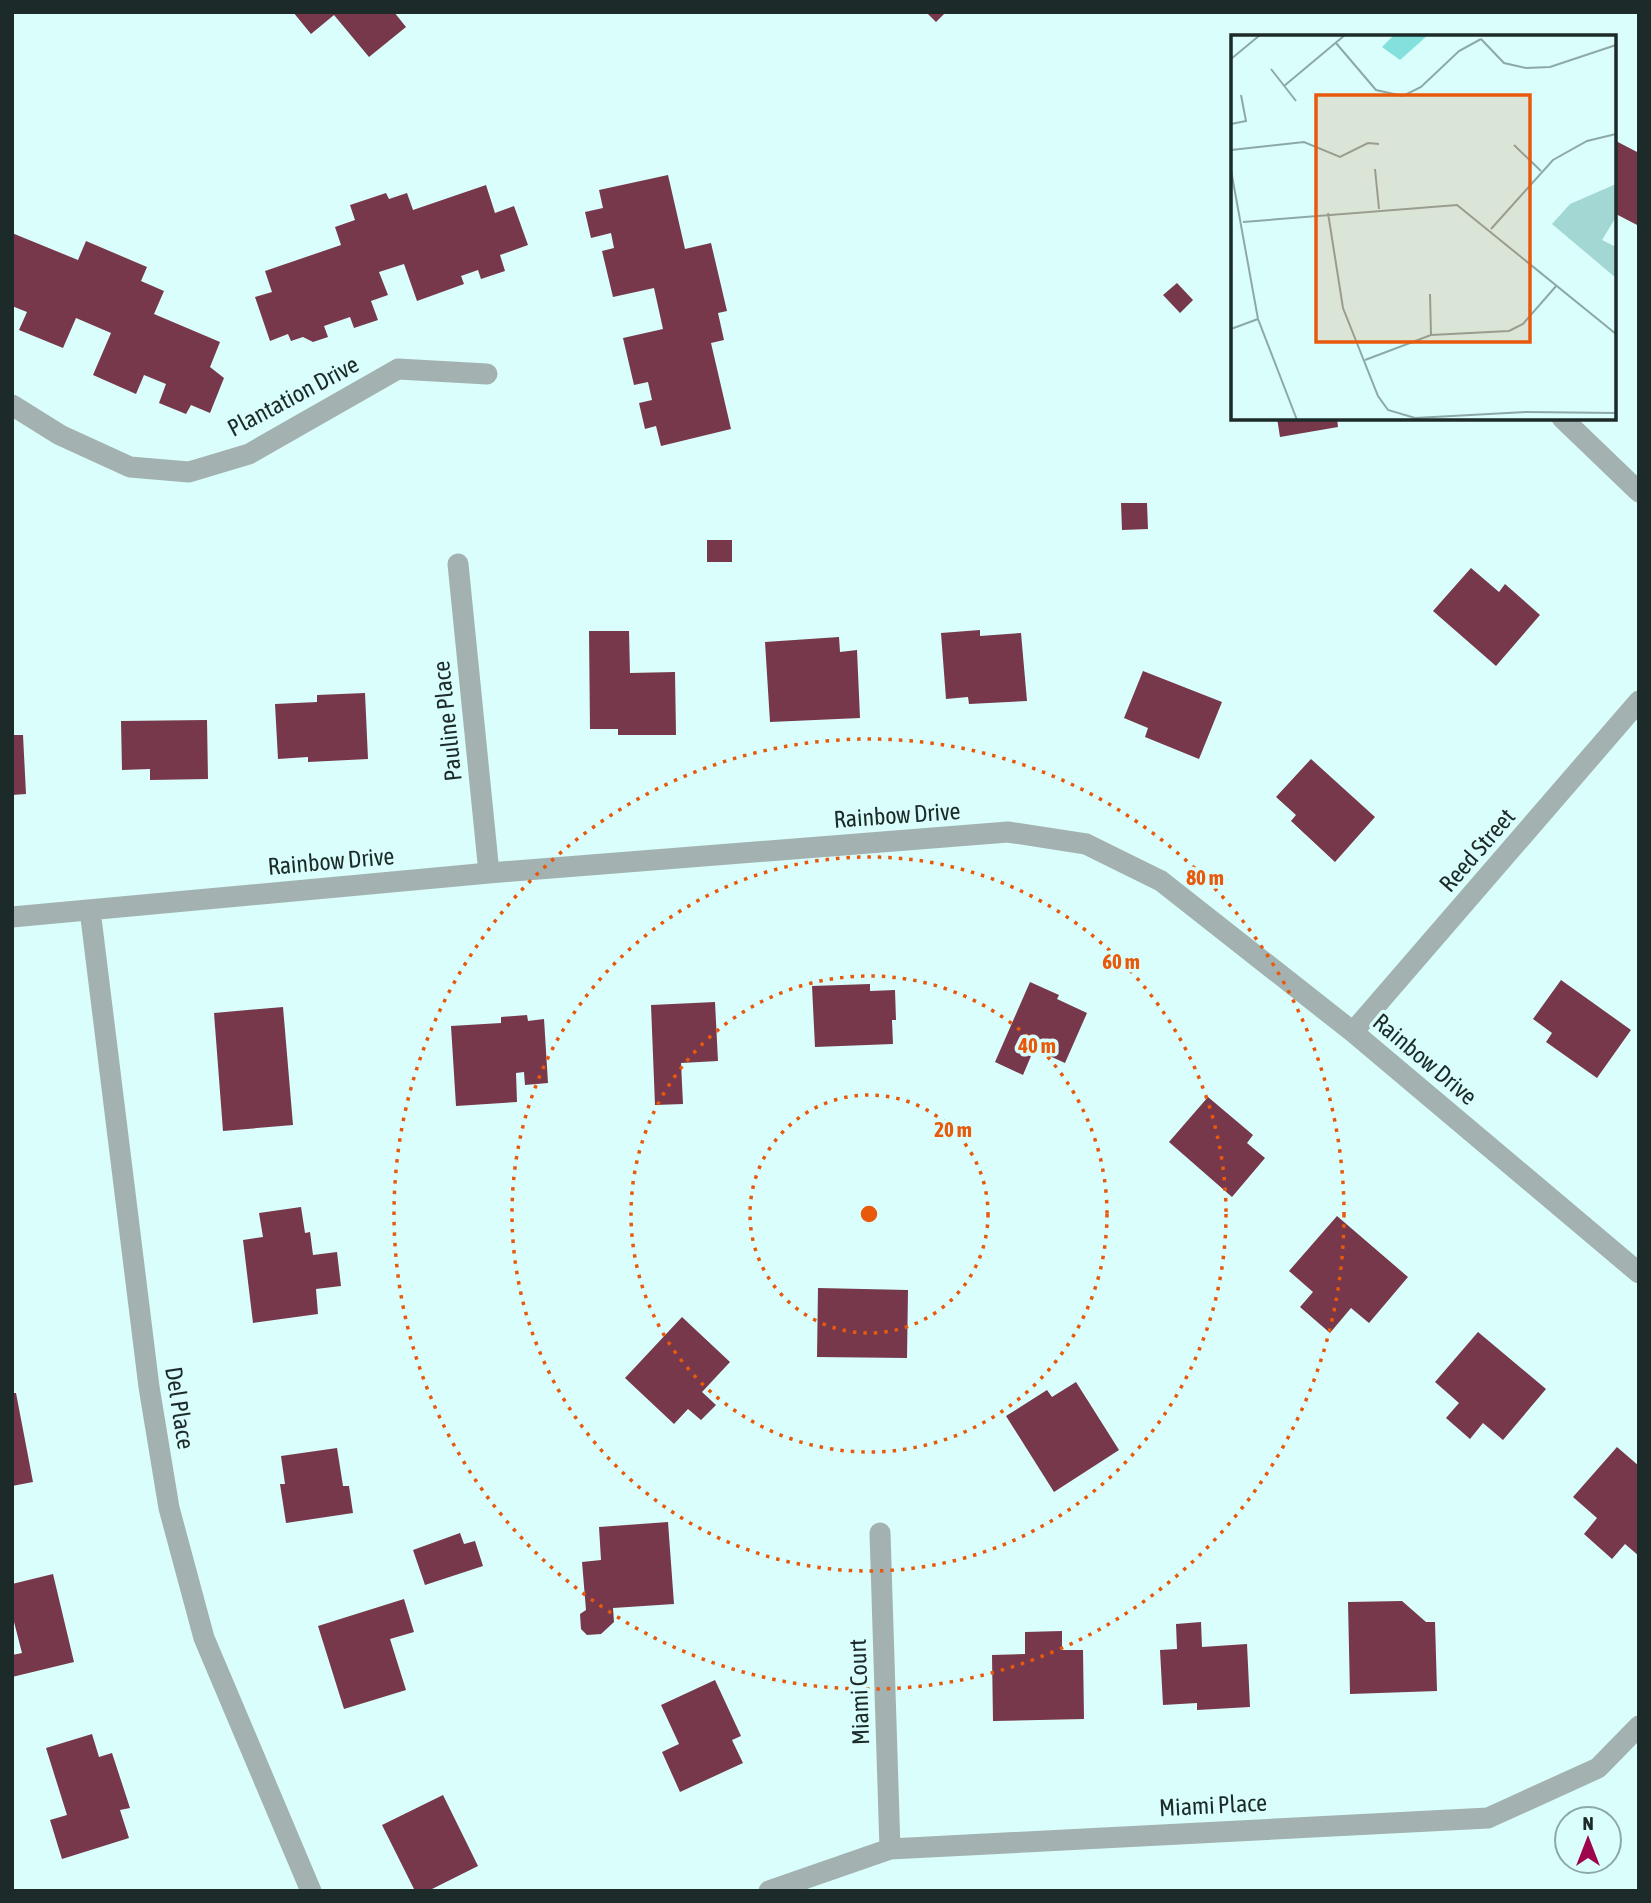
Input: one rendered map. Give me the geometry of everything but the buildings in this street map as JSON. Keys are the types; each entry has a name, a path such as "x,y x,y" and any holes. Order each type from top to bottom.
{"street":[{"name":"Plantation Drive","path":"12,405 60,435 130,467 188,472 249,454 398,369 487,374"},
{"path":"1564,420 1639,492"},
{"name":"Pauline Place","path":"458,564 489,873"},
{"name":"Reed Street","path":"1353,1032 1639,701"},
{"name":"Rainbow Drive","path":"12,917 489,873 1009,832 1086,844 1161,881 1353,1032 1639,1273"},
{"name":"Del Place","path":"90,910 149,1387 170,1508 204,1637 311,1891"},
{"name":"Miami Court","path":"880,1533 890,1849"},
{"name":"Miami Place","path":"769,1891 890,1849 1488,1818 1598,1768 1639,1726"}]}
